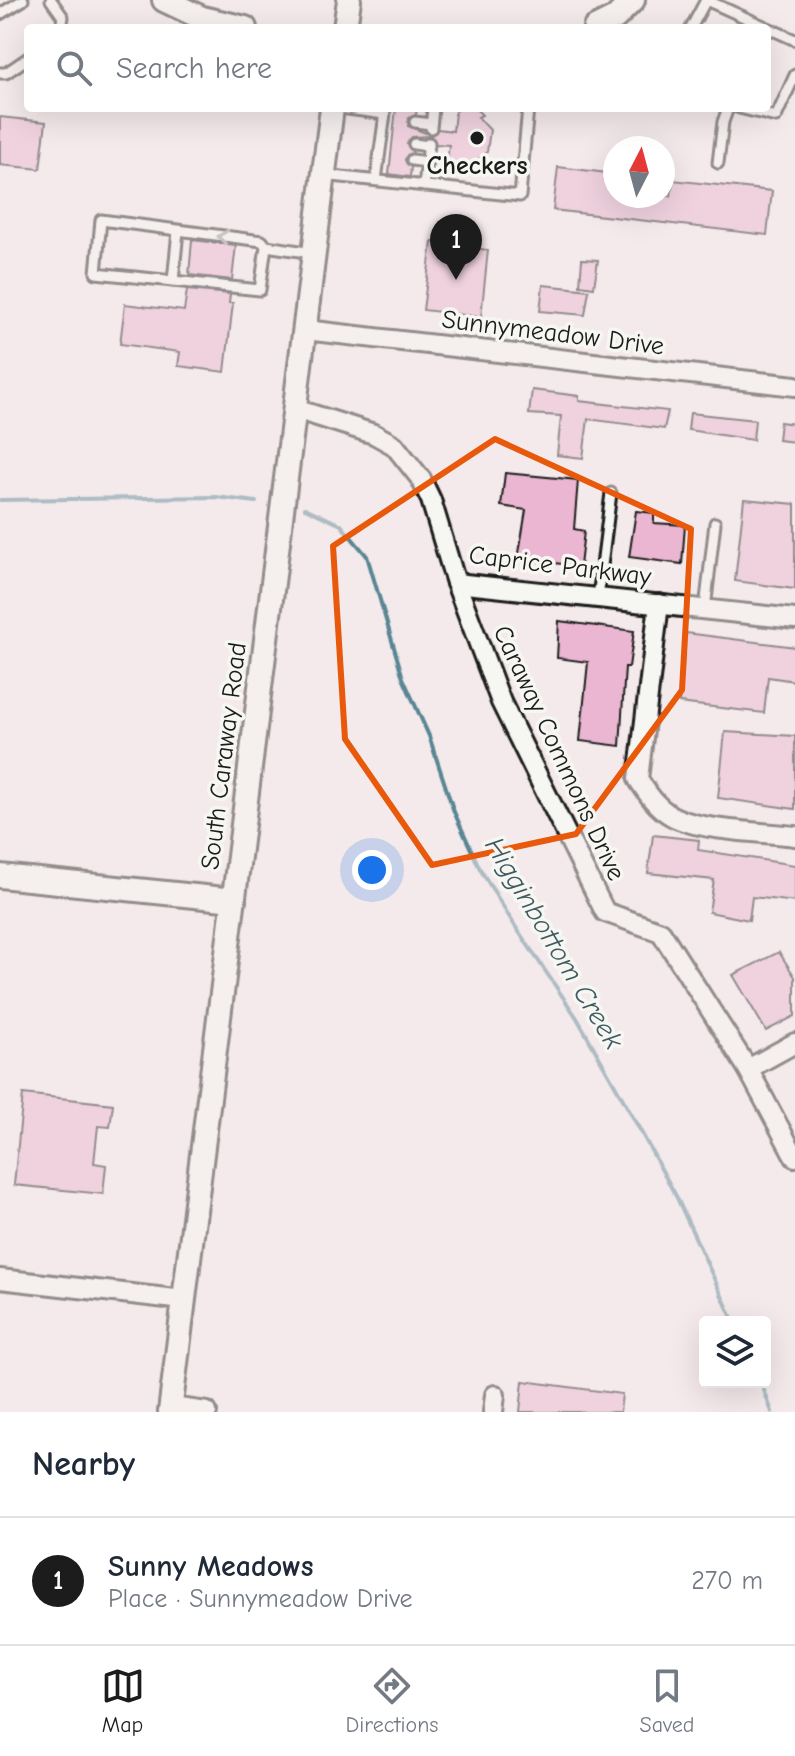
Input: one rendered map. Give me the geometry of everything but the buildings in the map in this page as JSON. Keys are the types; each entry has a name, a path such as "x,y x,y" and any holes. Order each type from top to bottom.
{"street":[{"path":"164,0 202,18 228,24"},
{"path":"346,24 349,0"},
{"path":"613,24 633,0"},
{"name":"South Caraway Road","path":"171,1410 331,112"},
{"name":"Sunnymeadow Drive","path":"305,330 795,386"},
{"name":"Caprice Parkway","path":"295,409 374,434 403,452 431,500 456,583 659,604 638,779 650,798 672,816 703,825 795,836"},
{"name":"Caraway Commons Drive","path":"456,583 501,702 605,912 661,932 748,1069 795,1157"},
{"path":"659,604 795,619"},
{"path":"0,876 234,900"},
{"path":"748,1069 795,1043"},
{"path":"0,1279 184,1300"},
{"path":"171,1410 207,1412"}],"lane":[{"path":"0,14 23,0"},
{"path":"51,0 63,17 62,24"},
{"path":"693,24 706,0 759,24"},
{"path":"771,29 795,40"},
{"path":"0,73 6,73 24,61"},
{"path":"755,112 776,117 795,75"},
{"path":"364,112 389,116 381,140 385,157 376,180"},
{"path":"415,122 431,126 433,112"},
{"path":"323,175 520,196 528,112"},
{"path":"718,163 727,112"},
{"path":"381,140 392,141"},
{"path":"414,144 429,144 424,186"},
{"path":"412,160 427,162"},
{"path":"266,246 260,290 96,273 101,220 262,241 266,246 313,253"},
{"path":"173,281 178,231"},
{"path":"598,598 611,493"},
{"path":"705,609 715,523"}],"highlighted area":[{"path":"495,439 691,529 682,690 576,834 432,865 345,739 333,546"}],"waterway":[{"name":"Higginbottom Creek","path":"0,500 216,497 256,502"},
{"name":"Higginbottom Creek","path":"305,508 341,525 367,556 403,678 429,736 454,812 480,869 577,1018 629,1110 677,1198 731,1316"},
{"name":"Higginbottom Creek","path":"763,1388 772,1412"}],"place":[{"name":"Checkers","path":"477,138"},
{"name":"Sunny Meadows","path":"456,280"}]}
